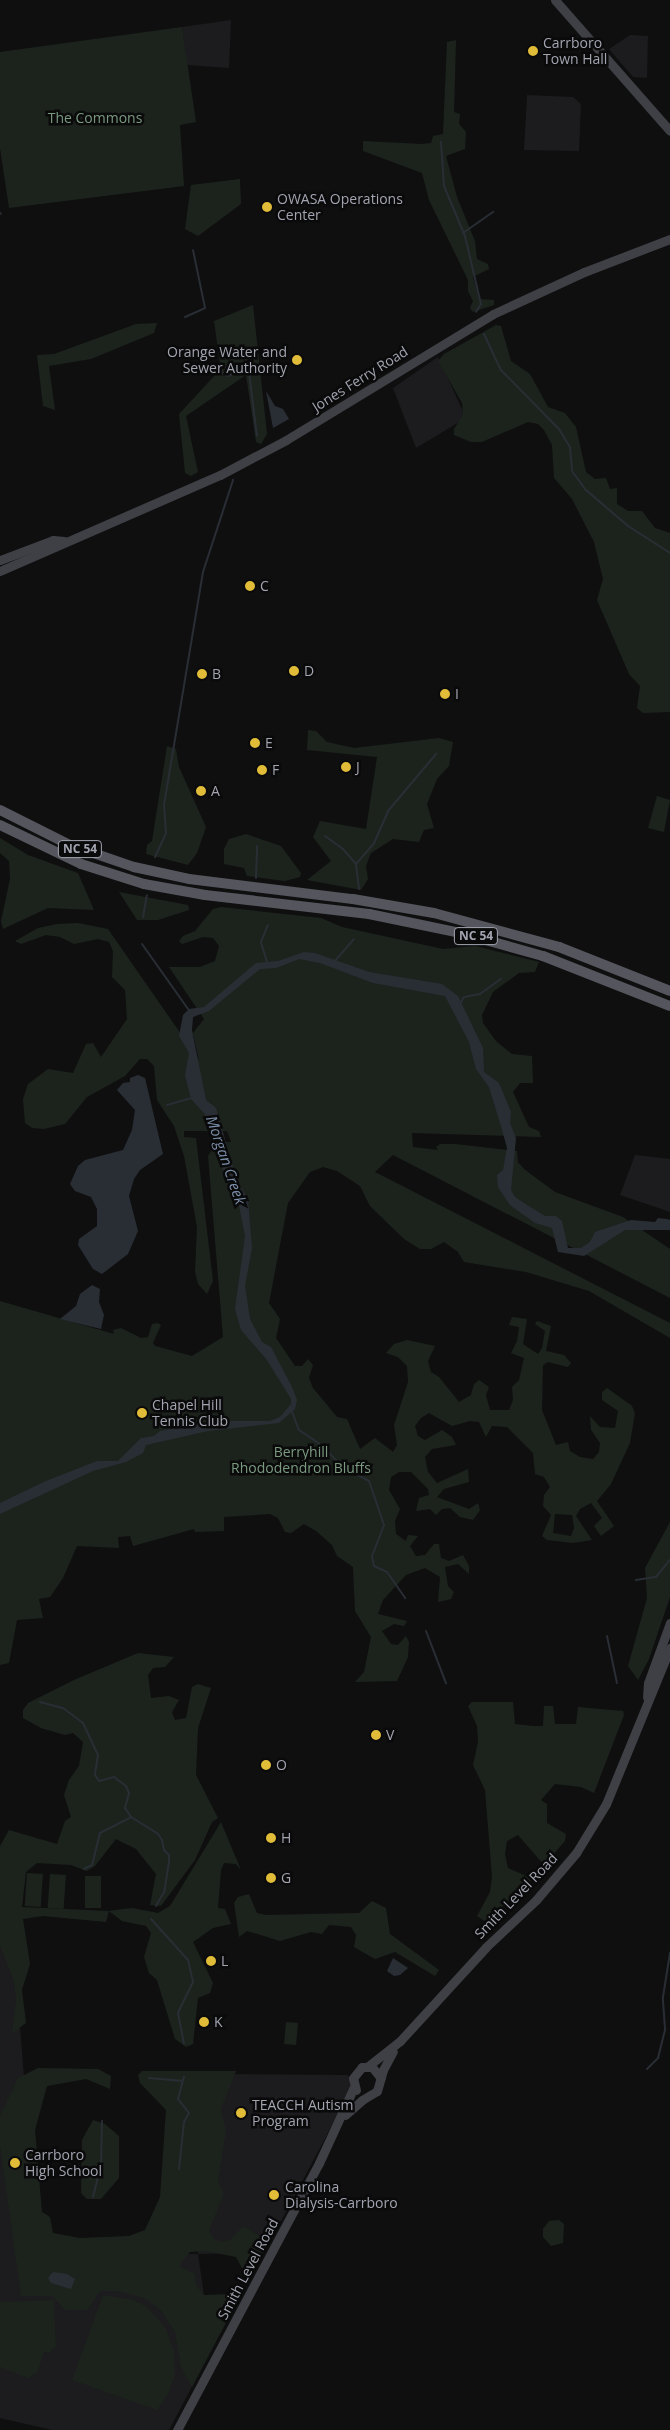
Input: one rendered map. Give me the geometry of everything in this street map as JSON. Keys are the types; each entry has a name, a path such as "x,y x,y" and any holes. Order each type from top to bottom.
{"highway":[{"path":"0,803 35,829"},
{"name":"NC 54","path":"0,810 70,846 126,865 210,882 401,906 493,927 559,947 670,991"},
{"name":"NC 54","path":"0,825 81,864 164,888 205,895 369,914 461,933 560,962 670,1006"},
{"path":"164,888 172,884 202,887 210,882"},
{"path":"205,895 212,890 238,891 245,886"},
{"path":"461,933 492,935 544,949 559,947"},
{"path":"560,962 572,959 628,974"}],"main road":[{"path":"555,0 670,131"},
{"name":"Jones Ferry Road","path":"0,571 56,548 64,541 185,491 262,454 473,324 523,299 670,239"},
{"name":"Jones Ferry Road","path":"0,560 54,540 64,541"},
{"name":"Smith Level Road","path":"648,1698 648,1683 670,1623"},
{"name":"Smith Level Road","path":"367,2066 400,2041 576,1853 606,1804 648,1698 656,1687 670,1648"},
{"name":"Smith Level Road","path":"381,2078 400,2041"},
{"path":"367,2066 376,2070 381,2078 380,2087 369,2095 360,2093 354,2087 354,2074 367,2066"},
{"name":"Smith Level Road","path":"177,2430 340,2120 354,2087"},
{"name":"Smith Level Road","path":"340,2120 369,2095"}],"shaded area":[{"path":"231,20 229,68 187,65 182,27"},
{"path":"630,35 648,36 647,78 633,77 609,49"},
{"path":"527,95 573,97 581,104 579,151 524,150"},
{"path":"438,357 466,418 416,448 393,388"},
{"path":"635,1155 670,1159 670,1212 620,1195"},
{"name":"Carrboro High School","path":"0,1865 11,1912 38,2255 198,2254 204,2295 241,2294 169,2430 52,2430 0,2418"},
{"path":"218,2074 347,2075 352,2079 353,2086 264,2253 198,2254"}],"green space":[{"name":"The Commons","path":"182,27 196,122 180,125 184,186 9,208 0,148 0,52"},
{"path":"456,40 454,112 460,114 459,124 466,132 465,149 446,156 457,197 475,241 477,259 488,264 489,269 473,277 479,299 494,300 494,305 473,312 470,308 473,301 468,291 468,280 429,200 422,173 363,151 363,141 422,144 431,143 433,136 443,134 447,42"},
{"path":"240,179 241,204 198,236 185,229 191,185"},
{"path":"253,305 267,434 261,444 256,442 246,375 186,416 198,472 191,476 185,473 179,414 217,373 220,364 214,321"},
{"path":"157,323 154,333 91,359 49,366 55,410 43,406 37,355 54,354 136,324"},
{"path":"496,325 501,326 511,361 530,374 548,407 565,413 576,427 586,472 595,479 606,478 610,489 617,488 617,504 628,511 642,511 655,528 670,533 670,712 643,713 637,708 640,686 629,674 597,600 603,579 594,542 572,499 554,478 552,445 544,430 538,424 528,422 482,442 471,442 454,435 454,429 463,415 462,403 438,361 444,354"},
{"path":"308,730 316,731 327,742 354,748 439,738 453,742 449,766 437,779 427,804 434,828 424,830 419,842 393,839 371,853 366,866 368,879 361,890 307,880 331,861 313,837 320,821 366,829 377,757 307,750"},
{"path":"167,746 176,749 179,767 206,827 197,853 188,865 146,854 147,845 152,841"},
{"path":"657,796 670,800 664,832 648,828"},
{"path":"246,834 281,846 301,873 300,877 285,881 247,876 244,868 224,864 224,849 229,839"},
{"path":"0,838 28,855 78,873 94,910 48,908 3,929 1,921 10,879 9,861 0,853"},
{"path":"119,892 188,905 189,910 158,920 137,920"},
{"name":"Berryhill Rhododendron Bluffs","path":"221,907 321,918 342,927 443,949 475,946 539,962 535,972 519,973 493,992 482,1015 483,1023 496,1041 512,1054 532,1056 533,1083 520,1083 513,1092 529,1127 539,1131 541,1137 412,1133 413,1147 438,1150 436,1147 440,1144 455,1144 517,1151 518,1162 524,1169 555,1192 623,1217 670,1249 670,1298 393,1155 375,1172 670,1323 670,1338 589,1291 526,1272 464,1262 458,1252 444,1242 431,1249 420,1249 404,1239 370,1206 360,1186 337,1171 323,1167 310,1172 288,1203 269,1303 280,1319 276,1338 295,1366 302,1366 308,1359 313,1365 309,1378 313,1388 337,1417 347,1419 360,1449 375,1438 393,1452 397,1445 394,1425 408,1382 407,1366 398,1357 386,1353 394,1344 407,1340 435,1346 428,1361 431,1372 439,1377 459,1402 471,1395 474,1384 479,1380 489,1387 486,1395 490,1410 509,1410 513,1400 512,1387 519,1380 524,1358 511,1353 517,1341 519,1327 509,1325 512,1317 527,1319 523,1344 538,1354 542,1348 545,1331 535,1324 537,1321 551,1326 546,1351 564,1355 571,1363 568,1367 548,1362 543,1365 542,1410 556,1445 568,1442 570,1451 580,1457 593,1459 599,1452 600,1443 591,1430 590,1416 600,1427 615,1428 618,1411 602,1400 602,1392 607,1388 632,1406 635,1413 630,1443 611,1484 597,1501 614,1526 601,1536 594,1526 602,1518 591,1503 580,1509 576,1516 592,1540 573,1543 547,1540 542,1536 551,1515 543,1506 544,1495 550,1487 544,1477 535,1474 533,1453 507,1427 492,1426 486,1437 479,1422 470,1421 452,1426 429,1413 421,1418 415,1426 418,1436 425,1440 442,1430 452,1437 456,1445 432,1449 425,1457 428,1472 437,1483 468,1469 469,1482 444,1489 437,1497 469,1509 478,1503 480,1510 473,1520 460,1517 450,1508 442,1509 436,1515 430,1509 416,1511 419,1498 429,1495 428,1489 411,1472 399,1472 391,1477 389,1490 400,1509 395,1521 396,1534 406,1541 408,1535 418,1536 410,1546 416,1556 425,1555 434,1544 439,1544 441,1558 449,1561 463,1555 469,1566 469,1574 458,1564 445,1567 448,1586 454,1592 451,1599 438,1602 440,1577 425,1568 406,1575 383,1600 378,1614 407,1621 404,1626 394,1624 382,1631 391,1644 398,1645 406,1636 409,1642 408,1657 397,1681 355,1682 364,1672 371,1637 355,1611 353,1567 337,1556 332,1545 316,1531 304,1524 291,1533 285,1532 278,1518 270,1514 224,1517 224,1531 195,1532 194,1529 133,1546 130,1536 118,1537 119,1548 77,1546 63,1578 50,1597 39,1599 43,1618 17,1620 9,1663 0,1665 0,1301 114,1334 113,1330 121,1328 141,1338 148,1337 152,1324 158,1323 161,1325 153,1343 155,1346 192,1356 223,1337 208,1156 217,1142 231,1142 227,1131 184,1131 184,1137 196,1138 213,1281 207,1294 198,1284 195,1271 197,1227 184,1156 174,1126 157,1100 154,1066 147,1059 140,1059 125,1076 87,1097 65,1124 44,1129 32,1128 25,1123 23,1099 28,1084 48,1069 73,1073 86,1044 93,1043 101,1057 127,1019 125,990 112,977 113,951 109,942 98,939 74,944 60,937 46,935 21,944 15,941 38,928 57,924 78,923 108,929 199,1060 193,1033 204,1019 169,967 200,967 215,961 219,946 213,938 203,937 182,944 179,941 183,936 195,931 213,909","holes":["555,1514 572,1515 574,1528 571,1536 553,1533"]},
{"path":"670,1522 670,1597 649,1659 638,1680 628,1666 647,1598 645,1568"},
{"path":"138,1653 174,1657 165,1667 153,1668 148,1675 151,1698 169,1696 179,1700 172,1712 175,1720 186,1718 192,1687 198,1684 211,1688 198,1728 196,1775 218,1818 212,1822 195,1860 161,1906 150,1905 156,1874 136,1849 116,1839 95,1866 87,1871 71,1865 37,1863 26,1872 22,1907 108,1911 132,1908 158,1913 170,1906 221,1822 241,1870 236,1864 224,1863 221,1870 218,1908 225,1909 231,1924 213,1928 193,1942 213,1983 210,1993 198,1998 193,2044 186,2047 175,2039 157,1980 149,1973 144,1957 151,1933 146,1926 122,1921 109,1911 106,1922 43,1916 23,1919 30,1964 22,1990 26,2023 12,2034 16,2001 14,1981 0,1946 0,1846 9,1830 57,1844 65,1821 71,1817 64,1795 69,1780 79,1766 83,1742 73,1733 65,1735 41,1728 23,1718 23,1710 28,1703 74,1680"},
{"path":"472,1702 513,1702 515,1724 533,1726 543,1726 544,1706 553,1706 555,1724 576,1724 578,1707 623,1711 624,1715 594,1793 581,1787 555,1784 541,1800 547,1804 547,1823 566,1834 565,1841 544,1865 518,1835 507,1841 505,1854 508,1868 533,1879 486,1922 477,1916 490,1892 492,1877 485,1790 473,1765 478,1742 477,1726 468,1706"},
{"path":"27,1873 43,1874 41,1907 25,1906"},
{"path":"50,1874 66,1875 64,1909 48,1908"},
{"path":"85,1876 101,1876 101,1908 85,1908"},
{"path":"249,1894 257,1913 266,1915 359,1913 372,1901 386,1908 390,1934 439,1970 435,1976 395,1952 375,1959 354,1947 356,1935 351,1927 329,1925 322,1934 311,1932 280,1941 247,1931 239,1937 234,1903 238,1897"},
{"path":"286,2022 298,2023 296,2045 284,2044"},
{"path":"38,2068 98,2069 111,2076 110,2089 86,2079 47,2086 35,2130 42,2212 50,2217 53,2233 80,2238 129,2236 145,2230 160,2197 166,2110 140,2083 138,2075 142,2071 236,2071 221,2109 226,2131 218,2181 224,2193 209,2231 214,2239 222,2242 230,2240 243,2226 263,2238 254,2269 244,2272 236,2257 206,2251 190,2252 182,2262 180,2267 195,2274 196,2285 204,2295 241,2294 192,2387 181,2367 175,2332 162,2311 144,2298 117,2291 100,2291 87,2310 65,2310 52,2296 21,2296 0,2145 0,2116 18,2078"},
{"path":"93,2120 105,2124 119,2136 119,2178 101,2199 87,2199 81,2193 82,2140"},
{"path":"559,2220 564,2224 563,2243 551,2246 543,2237 543,2229 549,2221"},
{"path":"103,2295 134,2300 147,2307 165,2327 174,2351 175,2375 168,2394 157,2410 72,2380"},
{"path":"54,2300 56,2346 49,2353 44,2352 37,2373 28,2378 0,2367 0,2302"}],"water":[{"path":"266,391 275,406 283,409 289,419 273,428"},
{"name":"Morgan Creek","path":"304,952 315,953 369,972 442,984 458,996 483,1048 484,1072 499,1083 511,1112 510,1123 516,1138 511,1190 515,1197 530,1207 545,1216 556,1216 562,1221 568,1248 581,1248 590,1242 595,1232 631,1220 655,1222 658,1218 667,1219 670,1220 670,1230 625,1230 584,1256 558,1252 552,1228 535,1223 510,1205 498,1187 497,1175 503,1170 507,1148 501,1126 489,1087 476,1069 469,1042 445,996 373,983 320,963 299,959 276,968 260,969 209,1011 193,1017 192,1030 206,1100 216,1108 237,1181 248,1199 252,1248 245,1286 250,1319 262,1342 271,1347 292,1387 297,1400 295,1409 279,1423 208,1431 146,1445 143,1453 126,1462 93,1471 0,1514 0,1503 46,1481 97,1461 118,1461 141,1438 154,1436 160,1431 214,1421 270,1421 280,1417 291,1404 291,1399 267,1360 241,1330 235,1309 245,1236 237,1195 220,1164 211,1127 204,1113 191,1099 185,1075 189,1053 179,1036 183,1015 189,1009 204,1007 256,963 278,961"},
{"path":"138,1075 145,1078 163,1154 140,1170 134,1179 129,1196 138,1231 128,1254 102,1274 93,1269 78,1245 79,1239 97,1226 97,1209 91,1197 75,1191 70,1184 78,1166 85,1160 123,1150 132,1130 135,1110 117,1090 123,1083 130,1082 130,1078"},
{"path":"92,1285 100,1289 99,1302 104,1315 101,1329 60,1319 76,1306 80,1294"},
{"path":"393,1958 408,1968 400,1975 394,1976 387,1971"},
{"path":"53,2272 67,2274 75,2279 71,2289 51,2283 48,2278"}],"waterway":[{"path":"441,142 444,186 465,236 481,304 476,312"},
{"path":"463,233 493,212"},
{"path":"185,317 205,308 193,250"},
{"path":"484,334 501,370 559,429 570,447 572,471 586,490 628,526 670,553"},
{"path":"219,370 227,376 247,370 249,372 257,436"},
{"path":"155,857 166,833 164,805 203,572 233,480"},
{"path":"359,889 356,864 374,843 388,811 436,754"},
{"path":"325,836 343,849 356,864"},
{"path":"256,878 257,846"},
{"path":"143,917 147,895"},
{"path":"267,962 261,942 268,925"},
{"path":"334,962 354,939"},
{"path":"142,944 188,1009"},
{"path":"460,1004 464,997 480,994 501,979"},
{"path":"167,1105 191,1098"},
{"path":"292,1412 299,1430 323,1446 341,1466 369,1481 384,1525 372,1557 374,1566 387,1572 405,1598"},
{"path":"636,1580 656,1577 670,1560"},
{"path":"426,1631 446,1683"},
{"path":"607,1636 617,1683"},
{"path":"40,1702 63,1708 83,1723 98,1755 95,1775 99,1781 114,1777 126,1786 129,1793 125,1808 131,1817 158,1834 162,1840 164,1850 169,1855 169,1862 164,1892 156,1906"},
{"path":"84,1869 92,1865 100,1833 131,1817"},
{"path":"151,1919 188,1960 193,1982 178,2013 184,2043"},
{"path":"647,2069 658,2058 665,2029 663,1997 670,1953"},
{"path":"179,2169 184,2122 189,2113 178,2099 184,2077"},
{"path":"149,2078 181,2081"},
{"path":"93,2197 101,2164 102,2121"}],"place":[{"name":"Carrboro Town Hall","path":"533,51"},
{"name":"OWASA Operations Center","path":"267,207"},
{"name":"Orange Water and Sewer Authority","path":"297,360"},
{"name":"C","path":"250,586"},
{"name":"D","path":"294,671"},
{"name":"B","path":"202,674"},
{"name":"I","path":"445,694"},
{"name":"E","path":"255,743"},
{"name":"J","path":"346,767"},
{"name":"F","path":"262,770"},
{"name":"A","path":"201,791"},
{"name":"Chapel Hill Tennis Club","path":"142,1413"},
{"name":"V","path":"376,1735"},
{"name":"O","path":"266,1765"},
{"name":"H","path":"271,1838"},
{"name":"G","path":"271,1878"},
{"name":"L","path":"211,1961"},
{"name":"K","path":"204,2022"},
{"name":"TEACCH Autism Program","path":"241,2113"},
{"name":"Carrboro High School","path":"15,2163"},
{"name":"Carolina Dialysis-Carrboro","path":"274,2195"}]}
